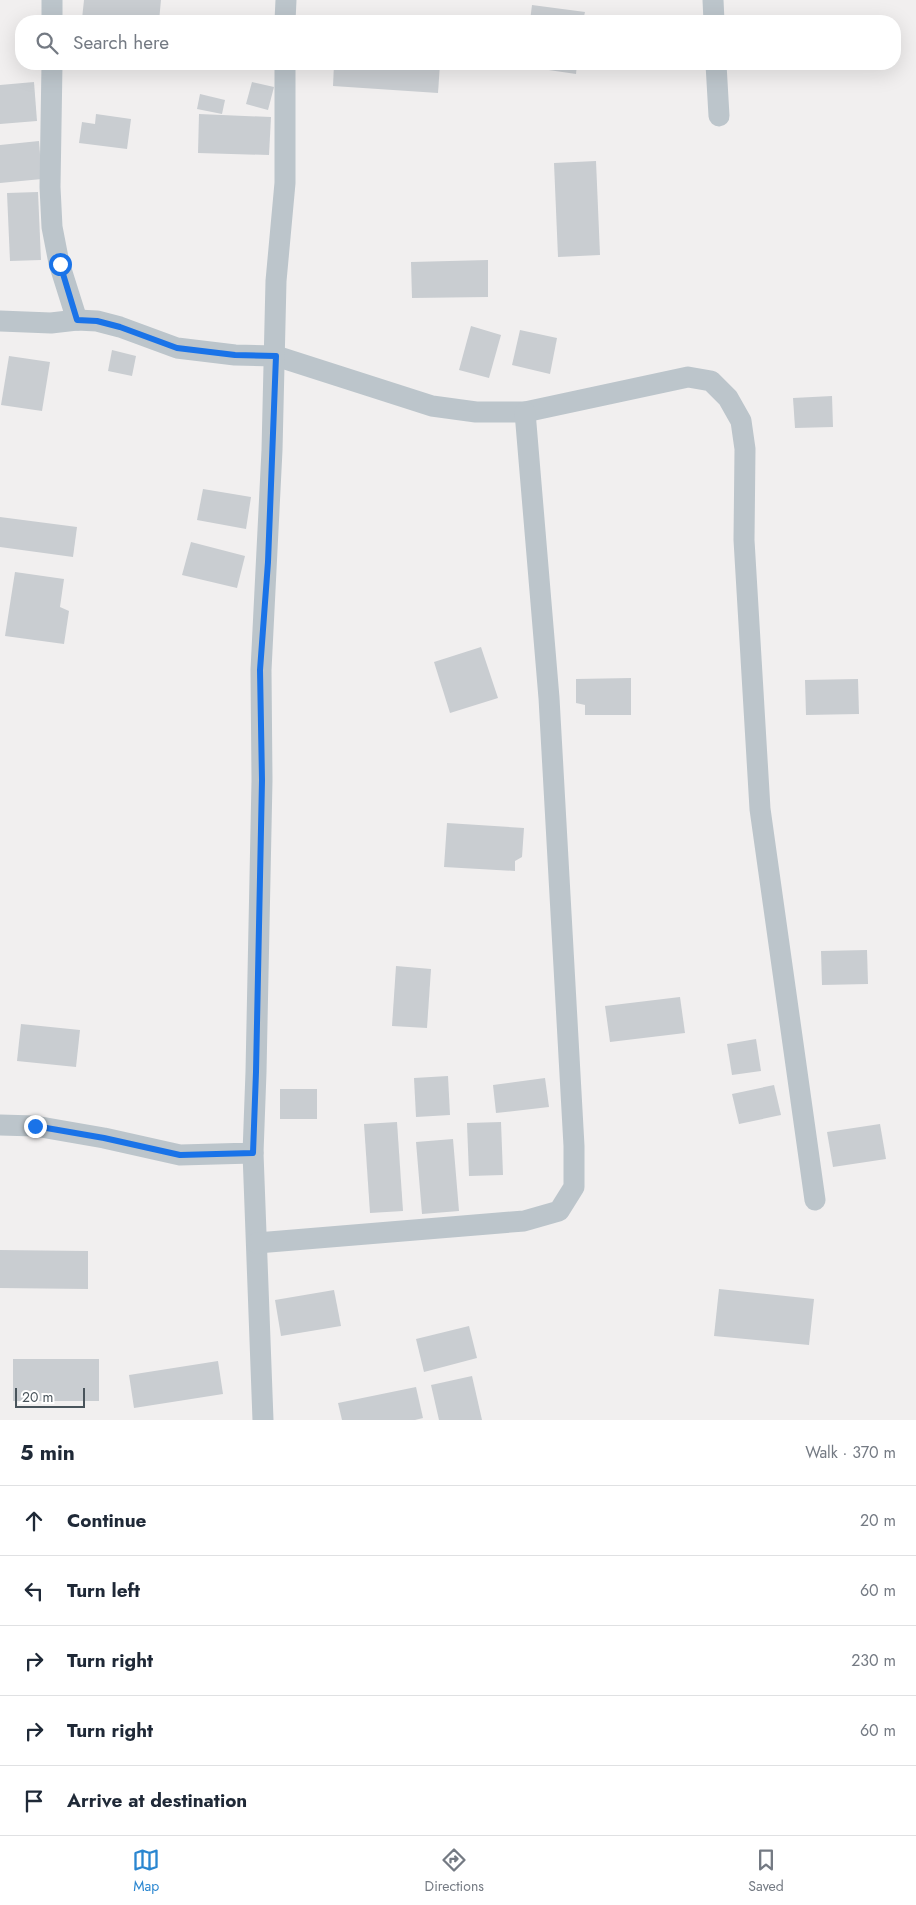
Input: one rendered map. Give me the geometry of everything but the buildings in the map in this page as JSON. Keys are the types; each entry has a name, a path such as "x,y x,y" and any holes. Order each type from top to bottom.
{"street":[{"path":"52,0 52,15"},
{"path":"285,15 286,0"},
{"path":"713,0 714,15"},
{"path":"52,70 50,187 52,227 60,264 77,320"},
{"path":"262,1420 253,1153 262,780 260,670 268,562 276,356 276,281 285,183 285,70"},
{"path":"716,70 719,116"},
{"path":"0,321 51,323 77,320 97,321 120,327 177,348 235,355 276,356 432,406 476,412 525,412 688,378 711,381 728,398 741,421 745,449 744,540 760,809 815,1200"},
{"path":"257,1243 524,1220 559,1211 574,1186 574,1146 549,698 525,412"},
{"path":"0,1125 35,1126 104,1138 180,1155 253,1153"}],"route":[{"path":"35,1126 104,1138 180,1155 253,1153 262,780 260,670 268,562 276,356 235,355 177,348 120,327 97,321 77,320 60,264"}]}
